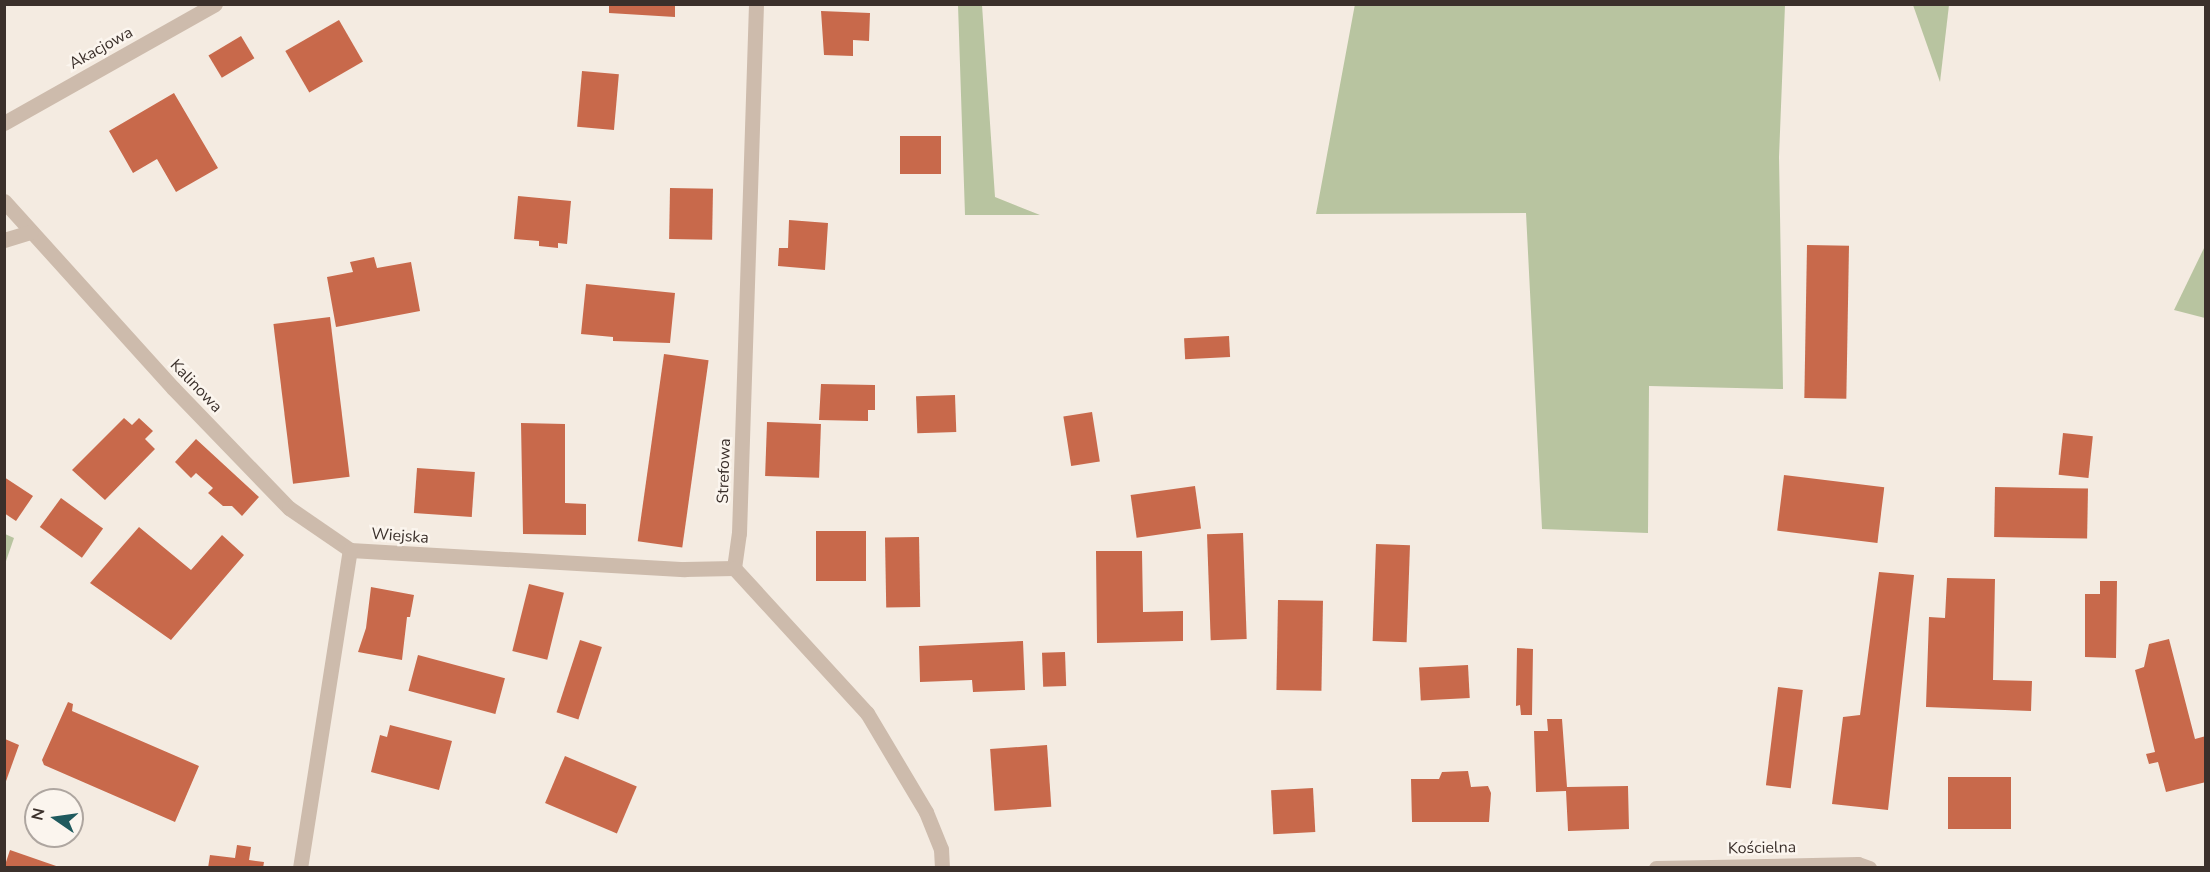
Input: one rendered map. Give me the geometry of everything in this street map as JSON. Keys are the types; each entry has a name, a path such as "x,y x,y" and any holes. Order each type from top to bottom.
{"street":[{"name":"Akacjowa","path":"4,123 216,4"},
{"name":"Strefowa","path":"734,568 739,533 756,4"},
{"name":"Kalinowa","path":"4,201 172,388 289,508 350,550"},
{"path":"4,240 31,232"},
{"name":"Wiejska","path":"300,867 350,550 673,569 734,568"},
{"path":"734,568 867,713 926,812 941,849 942,867"},
{"name":"Kościelna","path":"1656,867 1858,864 1869,867"}],"green space":[{"path":"1355,4 1785,5 1779,157 1783,389 1649,386 1648,533 1542,529 1526,213 1316,214"},
{"path":"958,5 982,5 995,197 1040,215 965,215"},
{"path":"1913,5 1949,5 1940,82"},
{"path":"2205,246 2205,318 2174,310"},
{"path":"5,534 14,538 5,564"}],"building":[{"path":"609,4 675,4 675,17 609,13"},
{"path":"821,11 870,13 869,41 853,40 853,56 824,55"},
{"path":"339,20 363,62 309,93 285,51"},
{"path":"241,36 254,58 222,78 208,56"},
{"path":"582,71 619,74 614,130 577,127"},
{"path":"174,93 218,168 176,192 157,159 133,173 109,131"},
{"path":"900,136 941,136 941,174 900,174"},
{"path":"670,188 713,189 712,240 669,239"},
{"path":"518,196 571,201 567,244 558,243 558,248 539,246 539,241 514,239"},
{"path":"789,220 828,223 825,270 778,266 779,248 788,248"},
{"path":"1807,245 1849,246 1846,399 1804,398"},
{"path":"374,257 377,268 411,262 420,311 336,327 327,277 353,272 350,262"},
{"path":"586,284 675,293 670,343 613,341 613,337 581,334"},
{"path":"330,317 350,477 293,484 273,324"},
{"path":"1229,336 1230,357 1185,359 1184,338"},
{"path":"664,354 709,360 682,547 638,541"},
{"path":"821,384 875,385 875,410 868,410 868,421 819,420"},
{"path":"955,395 956,432 917,433 916,396"},
{"path":"1092,412 1100,461 1071,466 1063,417"},
{"path":"124,418 132,425 139,418 153,431 145,439 155,449 105,500 72,470"},
{"path":"767,422 821,424 819,478 765,476"},
{"path":"521,423 565,424 565,503 586,504 586,535 523,534"},
{"path":"2063,433 2093,436 2088,478 2059,475"},
{"path":"196,439 259,497 242,516 232,506 223,506 208,493 213,488 196,473 191,478 175,462"},
{"path":"417,468 475,472 472,517 414,513"},
{"path":"1784,475 1884,487 1877,543 1777,531"},
{"path":"4,477 33,496 16,521 4,513"},
{"path":"1195,486 1201,529 1137,538 1131,495"},
{"path":"1995,487 2088,489 2087,539 1994,537"},
{"path":"61,498 103,529 82,558 40,527"},
{"path":"139,527 191,570 222,535 244,555 171,640 90,583"},
{"path":"816,531 866,531 866,581 816,581"},
{"path":"1243,533 1247,639 1211,640 1207,534"},
{"path":"919,537 920,607 886,608 885,538"},
{"path":"1376,544 1410,545 1407,642 1373,641"},
{"path":"1096,551 1142,551 1143,612 1183,611 1183,641 1097,643"},
{"path":"1879,572 1914,575 1888,810 1832,804 1843,717 1860,715"},
{"path":"1947,578 1995,579 1993,680 2032,681 2031,711 1926,707 1929,617 1945,618"},
{"path":"2100,581 2117,581 2116,658 2085,657 2085,594 2100,594"},
{"path":"529,584 564,593 547,660 512,651"},
{"path":"371,587 414,595 410,617 407,617 402,660 358,652 366,628"},
{"path":"1278,600 1323,601 1321,691 1276,690"},
{"path":"2169,639 2195,739 2206,736 2206,782 2166,792 2158,762 2149,764 2146,754 2155,752 2135,670 2144,667 2149,644"},
{"path":"580,640 602,647 578,719 557,712"},
{"path":"1023,641 1025,690 973,692 972,680 920,682 919,646"},
{"path":"1517,648 1533,649 1532,715 1521,715 1520,705 1516,706"},
{"path":"1065,652 1066,686 1043,687 1042,653"},
{"path":"418,655 505,678 495,714 408,691"},
{"path":"1468,665 1470,698 1421,701 1419,668"},
{"path":"1778,687 1803,690 1791,788 1766,785"},
{"path":"68,702 73,704 72,711 199,766 175,822 44,765 42,760"},
{"path":"1547,719 1562,719 1567,787 1628,786 1629,829 1568,831 1566,791 1536,792 1534,731 1548,731"},
{"path":"390,725 452,741 439,790 371,772 380,735 387,737"},
{"path":"5,739 19,745 5,784"},
{"path":"1047,745 1051,807 994,811 990,749"},
{"path":"565,756 637,786 617,833 545,803"},
{"path":"1468,771 1471,787 1488,786 1491,793 1489,822 1412,822 1411,779 1439,779 1442,772"},
{"path":"1948,777 2011,777 2011,829 1948,829"},
{"path":"1313,788 1315,832 1273,834 1271,790"},
{"path":"237,845 251,847 249,860 264,862 263,868 208,868 210,855 235,858"},
{"path":"10,850 59,867 59,868 4,868"}]}
